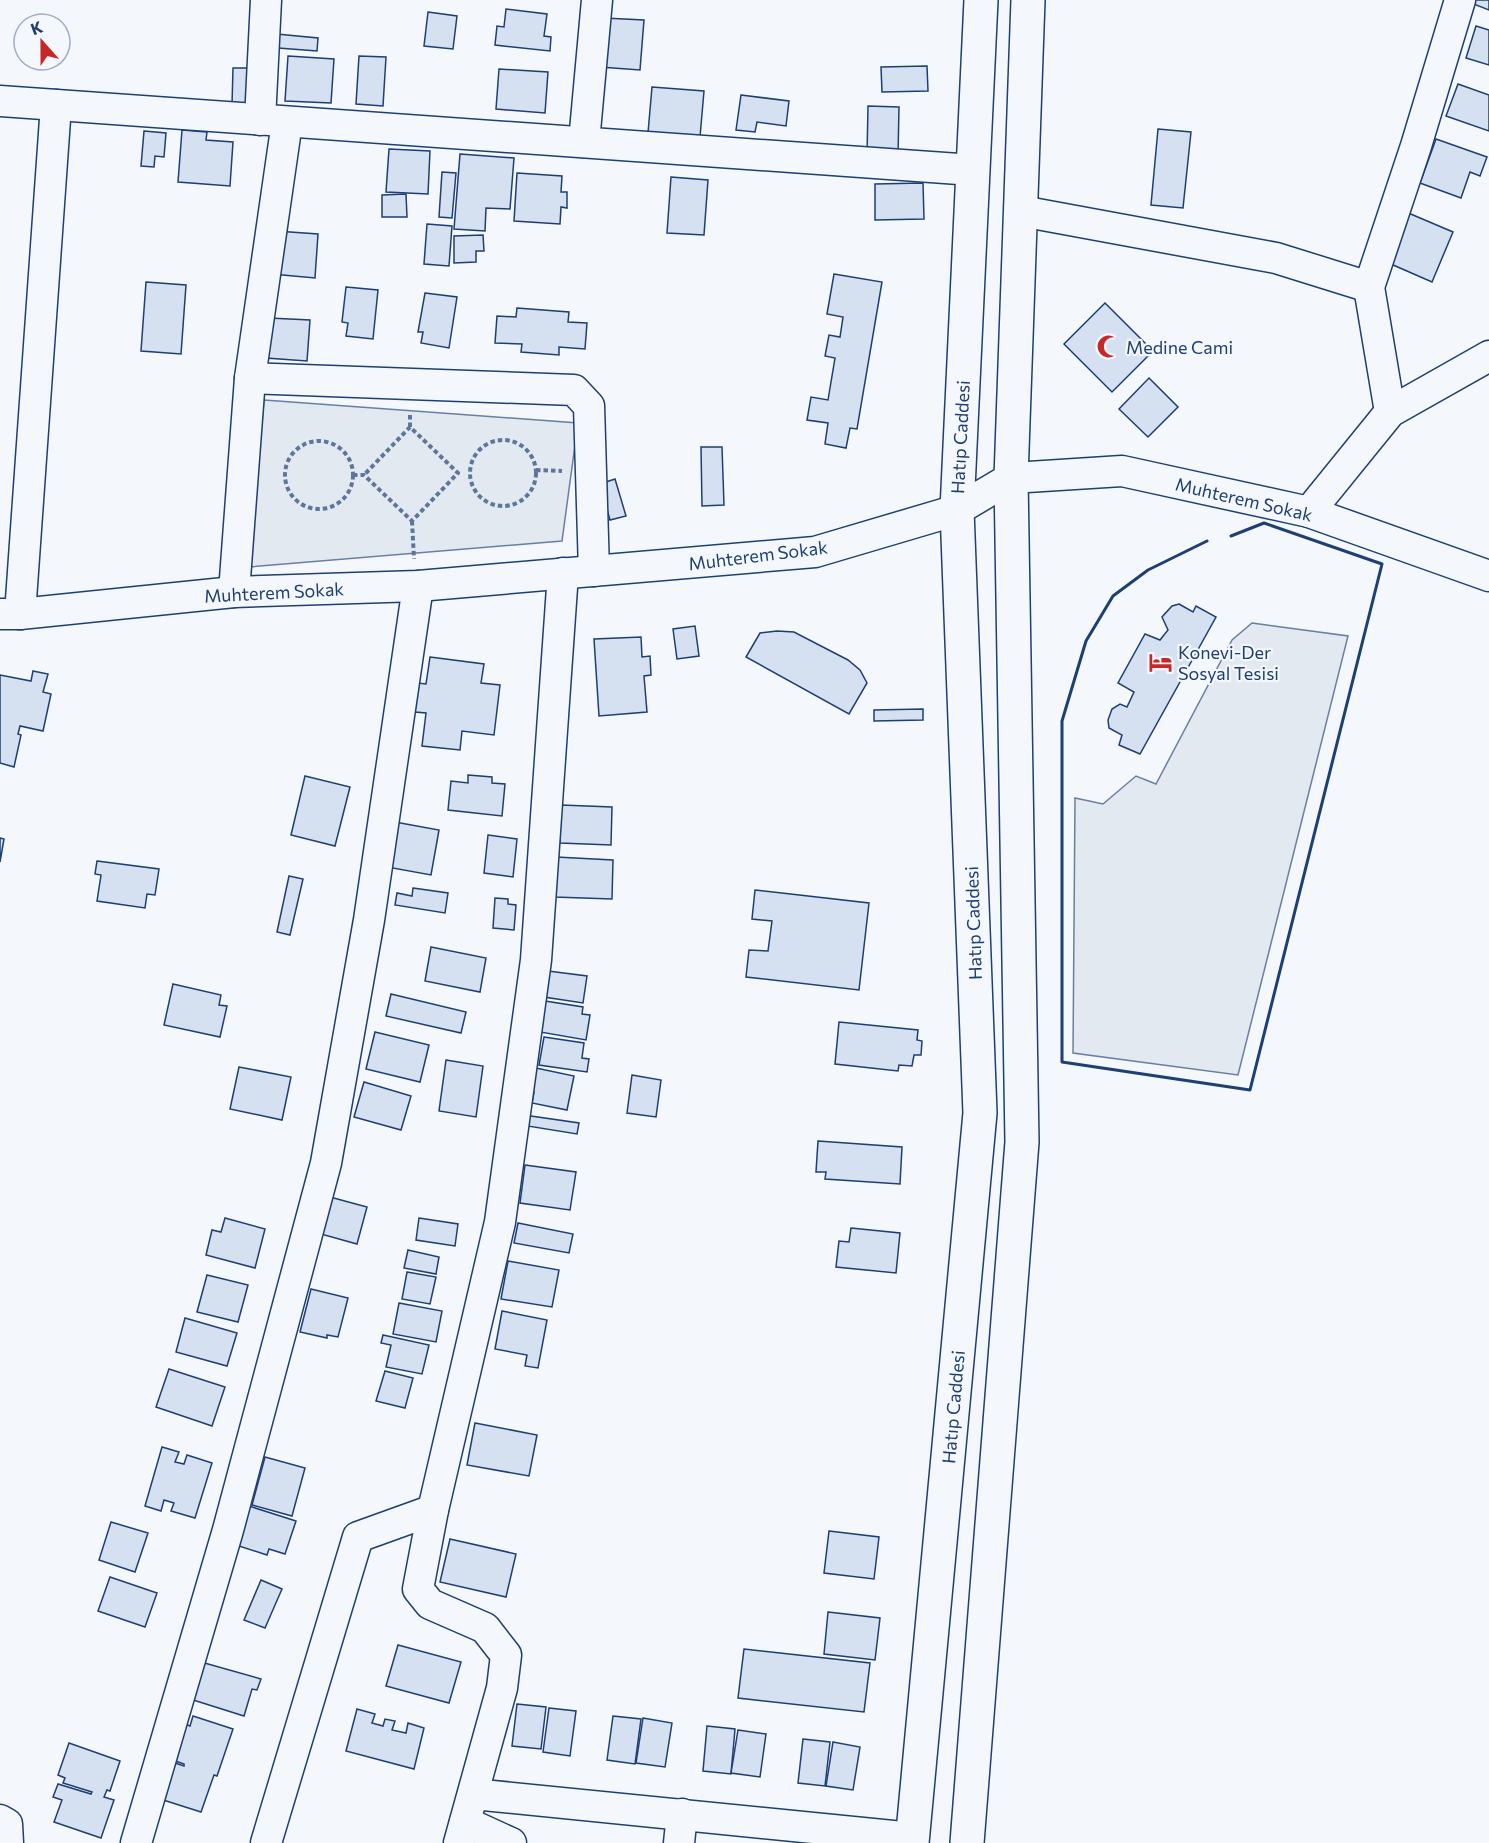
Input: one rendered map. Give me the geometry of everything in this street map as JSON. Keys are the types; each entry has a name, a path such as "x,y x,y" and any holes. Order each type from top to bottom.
{"main road":[{"name":"Hatıp Caddesi","path":"913,1841 980,1113 957,510 981,0"},
{"path":"967,1843 1022,1142 1011,478 1028,0"}],"street":[{"path":"234,592 250,378 274,121 266,0"},
{"path":"584,141 597,0"},
{"path":"1390,412 1369,287 1416,146 1460,0"},
{"path":"0,101 973,170"},
{"path":"10,614 56,105"},
{"path":"1021,211 1276,258 1369,287"},
{"path":"1309,512 1390,412 1489,356"},
{"path":"250,378 574,390 590,406 594,571"},
{"name":"Muhterem Sokak","path":"10,614 234,592 416,586 815,552 957,510 1011,478 1122,471 1309,512 1489,576"},
{"path":"466,1820 502,1688 506,1655 485,1628 430,1604 418,1588 433,1510 502,1211 536,960 563,573"},
{"path":"136,1843 228,1530 326,1163 369,920 416,586"},
{"path":"266,1843 357,1537 433,1510"},
{"path":"0,1820 7,1824 8,1843"},
{"path":"466,1820 913,1841"},
{"path":"466,1820 511,1843"}],"path":[{"path":"364,475 410,427 458,473 469,473"},
{"path":"496,440 508,440 519,444 528,451 536,470 531,491 524,499 504,506 493,505 475,493 469,473 471,461 477,451 496,440"},
{"path":"318,441 329,442 347,454 352,464 353,475 346,497 326,509 302,506 293,498 284,476 290,456 298,448 318,441"},
{"path":"412,521 458,473"},
{"path":"353,475 364,475 412,521 416,586"}],"shaded area":[{"path":"264,400 578,423 562,541 249,567"},
{"path":"1252,623 1348,636 1238,1075 1073,1053 1075,798 1103,804 1136,776 1156,784 1232,640"}],"building":[{"path":"1489,0 1489,10 1466,1"},
{"path":"506,9 547,14 544,36 551,37 550,51 495,45 497,26 504,27"},
{"path":"428,12 457,16 453,49 424,46"},
{"path":"604,18 644,20 640,70 600,67"},
{"path":"1476,26 1489,30 1489,65 1466,58"},
{"path":"266,33 318,38 317,51 265,47"},
{"path":"288,56 334,59 331,103 285,101"},
{"path":"359,56 386,57 383,106 356,104"},
{"path":"927,66 928,91 882,92 881,67"},
{"path":"233,68 258,68 257,106 232,105"},
{"path":"499,69 548,72 545,113 496,109"},
{"path":"1458,84 1489,95 1489,131 1446,116"},
{"path":"652,87 704,91 700,137 648,133"},
{"path":"741,95 789,101 786,126 757,122 755,132 736,130"},
{"path":"868,106 899,107 898,156 867,155"},
{"path":"1158,129 1191,132 1183,208 1151,205"},
{"path":"182,130 207,132 206,140 233,142 230,186 178,182"},
{"path":"144,131 166,133 164,157 155,156 154,167 141,166"},
{"path":"1436,139 1487,157 1480,176 1470,172 1461,198 1420,183"},
{"path":"389,149 430,151 428,194 386,192"},
{"path":"460,154 514,158 510,209 486,208 485,231 454,229"},
{"path":"442,172 456,173 452,218 439,217"},
{"path":"517,173 562,176 561,192 567,192 567,208 561,207 560,224 514,221"},
{"path":"671,177 708,180 704,235 667,233"},
{"path":"923,183 924,219 875,220 875,184"},
{"path":"406,194 407,217 382,217 382,195"},
{"path":"1406,212 1453,232 1432,282 1384,261"},
{"path":"427,224 452,226 449,266 424,264"},
{"path":"276,231 318,234 315,278 272,274"},
{"path":"483,235 484,251 476,251 476,262 454,263 454,236"},
{"path":"834,274 882,282 857,429 850,428 846,448 825,444 828,423 807,420 811,397 828,400 835,358 825,356 829,335 840,337 843,317 827,314"},
{"path":"146,282 186,285 181,354 141,351"},
{"path":"346,287 378,290 373,339 346,336 348,323 342,322"},
{"path":"425,293 457,297 449,348 421,343 423,332 418,332"},
{"name":"Medine Cami","path":"1105,303 1153,351 1112,392 1064,344"},
{"path":"517,308 569,312 568,322 587,323 585,349 559,347 559,355 521,352 522,344 495,343 497,316 516,317"},
{"path":"269,318 310,320 307,361 266,358"},
{"path":"1149,378 1178,407 1148,437 1119,409"},
{"path":"701,447 722,447 724,505 702,506"},
{"path":"615,479 626,516 610,520 600,484"},
{"name":"Konevi-Der Sosyal Tesisi","path":"1179,604 1193,612 1196,606 1216,617 1140,754 1119,745 1122,735 1109,728 1108,720 1112,709 1120,704 1127,707 1134,692 1118,683 1145,634 1160,640 1168,630 1162,617 1172,606"},
{"path":"695,626 699,656 677,659 673,629"},
{"path":"794,632 848,660 860,670 867,683 849,714 746,657 760,633"},
{"path":"641,637 642,657 650,656 651,675 644,676 647,712 599,716 594,639"},
{"path":"430,657 484,664 481,683 500,685 494,735 462,731 460,750 422,746 426,713 415,712 418,683 426,684"},
{"path":"33,671 48,674 43,692 51,694 43,731 20,726 18,734 21,735 14,767 0,763 0,675 31,681"},
{"path":"923,709 923,720 874,721 874,710"},
{"path":"468,775 492,777 492,783 505,784 502,816 448,810 451,781 468,783"},
{"path":"305,776 350,787 335,846 291,835"},
{"path":"561,805 612,807 611,845 560,843"},
{"path":"395,822 439,830 431,875 387,867"},
{"path":"488,835 517,839 513,877 484,873"},
{"path":"0,838 4,839 0,862"},
{"path":"556,857 613,860 612,899 554,897"},
{"path":"97,861 159,869 155,895 147,894 145,908 97,901 101,875 95,874"},
{"path":"289,876 303,879 290,935 277,932"},
{"path":"413,888 448,893 445,913 395,905 397,893 412,896"},
{"path":"755,890 869,903 859,990 746,977 749,950 768,951 772,921 752,919"},
{"path":"495,898 508,899 508,904 516,905 514,930 493,928"},
{"path":"431,947 486,958 480,992 425,981"},
{"path":"548,971 587,976 583,1003 544,997"},
{"path":"173,984 221,995 219,1005 227,1006 220,1037 164,1025"},
{"path":"391,994 466,1012 461,1033 386,1016"},
{"path":"545,1001 583,1007 582,1014 590,1015 586,1040 540,1032"},
{"path":"839,1022 918,1030 917,1040 922,1041 921,1055 914,1055 912,1066 899,1065 898,1071 835,1064"},
{"path":"375,1032 429,1045 420,1082 366,1069"},
{"path":"544,1037 584,1043 582,1058 589,1059 587,1072 539,1065"},
{"path":"446,1060 483,1066 476,1117 439,1111"},
{"path":"239,1067 291,1077 282,1120 230,1109"},
{"path":"536,1068 574,1076 567,1110 532,1103 534,1092 531,1091"},
{"path":"632,1075 661,1080 656,1117 627,1113"},
{"path":"364,1082 411,1096 401,1130 354,1117"},
{"path":"517,1114 579,1123 577,1134 515,1124"},
{"path":"818,1141 902,1147 900,1184 825,1179 826,1172 816,1172"},
{"path":"525,1165 576,1172 570,1210 520,1203"},
{"path":"330,1197 367,1207 357,1244 321,1234"},
{"path":"225,1218 265,1229 255,1268 206,1255 212,1230 221,1232"},
{"path":"419,1218 458,1224 455,1246 416,1240"},
{"path":"518,1223 573,1234 569,1253 514,1243"},
{"path":"851,1228 900,1233 896,1273 836,1267 839,1241 849,1242"},
{"path":"408,1250 439,1257 436,1274 404,1268"},
{"path":"508,1261 559,1270 552,1307 501,1299"},
{"path":"407,1272 436,1277 430,1304 402,1299"},
{"path":"207,1275 248,1285 238,1322 197,1312"},
{"path":"311,1289 348,1298 338,1337 327,1335 327,1338 300,1332"},
{"path":"399,1303 442,1311 436,1342 393,1334"},
{"path":"502,1311 547,1320 538,1368 525,1366 527,1355 495,1349"},
{"path":"185,1318 237,1333 227,1366 176,1352"},
{"path":"383,1335 429,1345 422,1374 386,1367 391,1345 381,1343"},
{"path":"169,1369 225,1387 212,1426 156,1407"},
{"path":"385,1371 413,1378 405,1408 376,1401"},
{"path":"475,1423 537,1435 529,1476 467,1465"},
{"path":"162,1447 179,1452 175,1462 184,1464 187,1455 212,1463 195,1518 171,1511 174,1503 164,1500 161,1511 145,1506"},
{"path":"265,1457 305,1468 292,1516 252,1505"},
{"path":"249,1506 296,1521 285,1554 269,1549 267,1555 236,1545"},
{"path":"111,1522 148,1533 135,1572 99,1560"},
{"path":"829,1531 879,1537 874,1579 824,1573"},
{"path":"450,1539 516,1554 506,1597 440,1582"},
{"path":"110,1577 157,1593 145,1627 98,1611"},
{"path":"261,1580 282,1589 265,1628 244,1620"},
{"path":"828,1612 880,1618 875,1660 824,1654"},
{"path":"398,1645 461,1662 449,1703 386,1686"},
{"path":"744,1649 870,1663 864,1712 738,1698"},
{"path":"201,1662 261,1679 257,1690 252,1689 244,1716 190,1699"},
{"path":"517,1704 546,1707 541,1749 512,1746"},
{"path":"549,1708 576,1711 570,1756 543,1752"},
{"path":"357,1709 375,1714 372,1723 383,1726 385,1719 395,1721 392,1730 406,1733 408,1723 424,1728 414,1769 346,1751"},
{"path":"193,1716 233,1729 217,1776 214,1775 201,1812 160,1799 172,1762 184,1766 184,1764 167,1758 185,1724 190,1726"},
{"path":"613,1716 641,1719 635,1764 607,1760"},
{"path":"643,1718 672,1723 665,1767 636,1763"},
{"path":"707,1726 735,1729 731,1774 703,1771"},
{"path":"738,1730 766,1734 760,1777 731,1773"},
{"path":"803,1739 830,1742 825,1786 798,1783"},
{"path":"833,1742 860,1747 853,1790 826,1786"},
{"path":"69,1743 120,1761 110,1791 107,1790 104,1797 114,1800 101,1838 54,1822 62,1800 53,1797 58,1784 91,1794 92,1792 63,1783 65,1778 58,1775"}],"wall":[{"path":"1207,541 1148,570 1113,596 1086,641 1062,721 1062,1062 1250,1090 1382,564 1264,523 1231,536"}],"place":[{"name":"Medine Cami","path":"1108,347"},
{"name":"Konevi-Der Sosyal Tesisi","path":"1160,662"}]}
